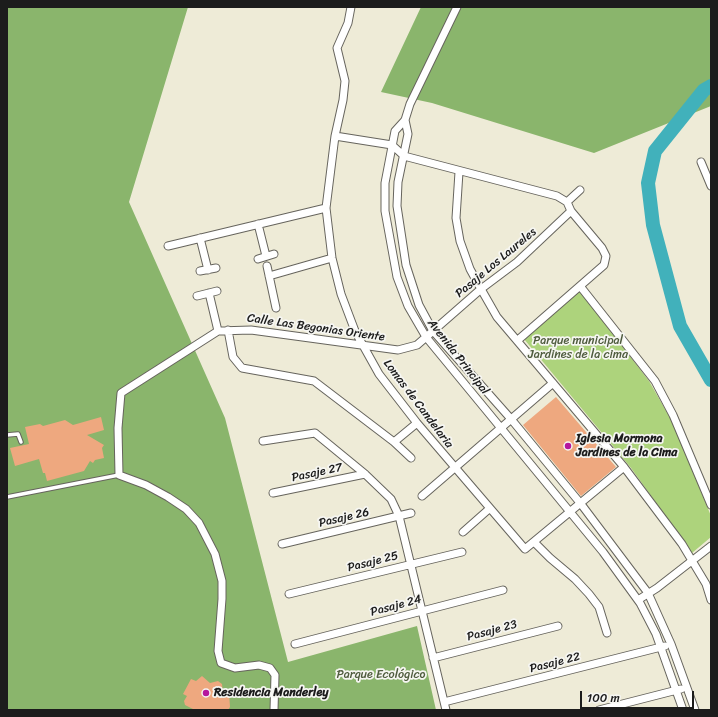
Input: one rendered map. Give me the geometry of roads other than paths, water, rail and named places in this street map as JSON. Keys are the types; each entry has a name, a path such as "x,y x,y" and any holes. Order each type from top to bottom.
{"street":[{"name":"Lomas de Candelaria","path":"351,7 348,23 338,48 345,81 343,100 335,136 326,208 332,258 341,294 354,330 364,345 379,374 417,423 489,509 525,549 534,542"},
{"path":"405,120 410,104 457,7"},
{"name":"Avenida Principal","path":"405,120 395,131 385,183 387,230 397,277 408,306 426,337 603,552 638,600 661,647 683,710"},
{"name":"Avenida Principal","path":"405,120 408,134 398,182 397,206 406,265 419,304 434,331 511,419 581,504 648,593 671,644 695,710"},
{"path":"335,136 392,145 404,156 459,172 556,196 568,202 571,211 602,248 606,256 604,265 518,340"},
{"path":"701,162 711,186"},
{"path":"459,172 456,218 460,241 470,269 497,317 624,467 692,560 706,584 711,600"},
{"path":"568,202 580,190"},
{"path":"168,246 326,208"},
{"name":"Pasaje Los Laureles","path":"434,331 481,289 517,262 571,211"},
{"path":"258,224 266,256"},
{"path":"200,238 208,270"},
{"path":"258,258 274,254"},
{"path":"269,276 332,258"},
{"path":"267,266 276,308"},
{"path":"200,271 216,268"},
{"path":"580,286 655,381 673,414 711,505"},
{"path":"197,296 213,292 218,331"},
{"path":"228,330 233,357 242,368 314,381 394,442 411,458"},
{"name":"Calle Las Begonias Oriente","path":"119,476 118,428 121,393 218,331 251,330 398,350 417,345 434,331"},
{"path":"422,496 553,384"},
{"path":"394,442 417,423"},
{"path":"263,441 316,433 365,474 391,499 399,516 446,710"},
{"path":"607,633 599,607 590,594 534,542 624,467"},
{"name":"Pasaje 27","path":"273,493 365,474"},
{"path":"119,476 146,485 168,497 186,509 199,523 208,538 221,574 222,599 218,651 221,663 235,668 259,665 270,668 275,675 274,710"},
{"path":"463,532 489,509"},
{"name":"Pasaje 26","path":"282,544 411,513"},
{"path":"638,600 711,546"},
{"name":"Pasaje 25","path":"289,594 462,552"},
{"name":"Pasaje 24","path":"295,644 503,590"},
{"name":"Pasaje 23","path":"433,658 558,626"},
{"name":"Pasaje 22","path":"444,702 671,644"},
{"path":"599,710 687,687"}],"lane":[{"path":"7,435 18,434 21,442"},
{"path":"7,497 119,476"}],"waterway":[{"path":"711,86 704,90 655,151 648,183 653,225 680,326 711,380"}],"place":[{"name":"Iglesia Mormona Jardines de la Cima","path":"568,446"},
{"name":"Residencia Manderley","path":"206,693"}],"park label":[{"name":"Parque municipal Jardines de la cima","path":"578,348"},
{"name":"Parque Ecológico","path":"381,675"}]}
